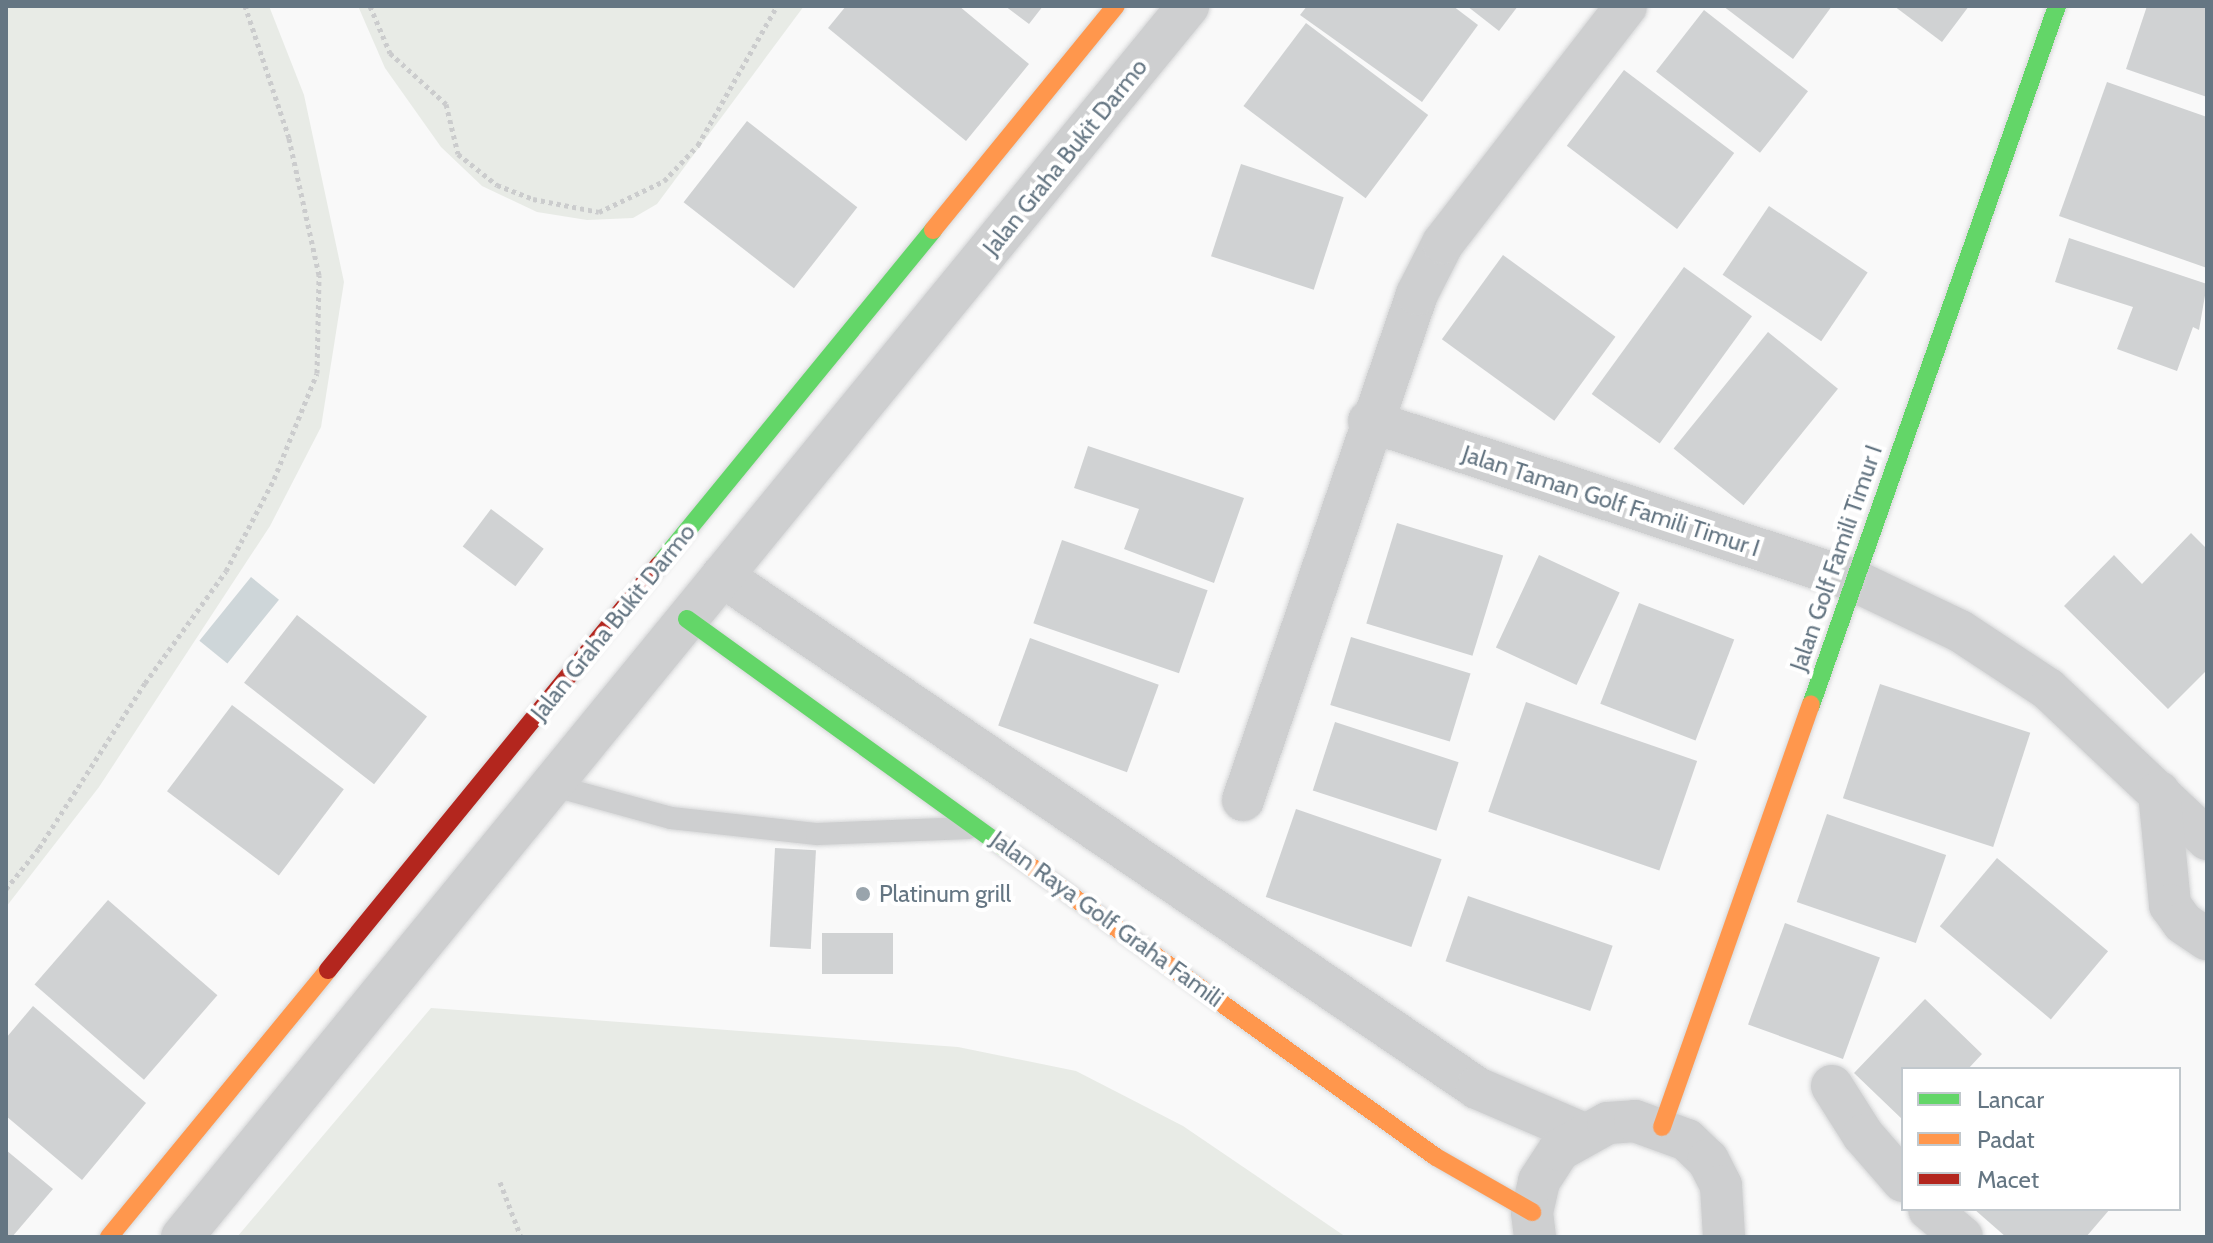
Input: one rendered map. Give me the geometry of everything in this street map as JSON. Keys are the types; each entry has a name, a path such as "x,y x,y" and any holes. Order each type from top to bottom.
{"street":[{"name":"Jalan Graha Bukit Darmo","path":"109,1237 1116,6"},
{"name":"Jalan Graha Bukit Darmo","path":"182,1237 1188,6"},
{"path":"1243,800 1369,421 1417,294 1443,243 1626,6"},
{"name":"Jalan Golf Famili Timur I","path":"1662,1127 2057,6"},
{"name":"Jalan Taman Golf Famili Timur I","path":"1369,421 1853,580 1960,631 2048,689 2207,839"},
{"path":"722,576 1477,1088 1582,1133"},
{"name":"Jalan Raya Golf Graha Famili","path":"687,619 1533,1224"},
{"path":"2159,792 2170,905 2183,923 2207,939"},
{"path":"1832,1086 1863,1135 1901,1179"},
{"path":"1533,1224 1548,1165 1582,1133 1621,1122 1662,1127 1687,1140 1708,1160 1721,1186 1731,1229"},
{"path":"1931,1211 1962,1237"}],"lane":[{"path":"551,785 671,818 817,834 979,827"}],"path":[{"path":"6,889 226,571 274,479 317,373 319,275 289,138 245,6"},
{"path":"370,6 390,53 446,104 458,154 497,185 533,199 599,212 664,181 698,145 777,6"},
{"path":"500,1182 521,1237"}],"shaded area":[{"path":"6,6 269,6 304,95 344,282 321,427 270,526 99,787 6,907"},
{"path":"358,6 804,6 657,204 633,218 587,220 537,212 482,186 441,147 385,68"},
{"path":"251,577 279,600 227,663 199,641"},
{"path":"431,1008 958,1047 1076,1071 1183,1126 1346,1237 237,1237"}],"building":[{"path":"846,6 959,6 1029,64 966,141 828,28"},
{"path":"1005,6 1043,6 1029,24"},
{"path":"1307,6 1453,6 1478,25 1422,102 1300,15"},
{"path":"1467,6 1518,6 1499,31"},
{"path":"1723,6 1832,6 1793,59"},
{"path":"1894,6 1969,6 1942,42"},
{"path":"2147,6 2207,6 2207,97 2126,69"},
{"path":"1704,10 1808,91 1760,153 1656,71"},
{"path":"1306,23 1428,115 1366,198 1243,106"},
{"path":"1624,70 1734,153 1677,229 1567,146"},
{"path":"2107,82 2207,117 2207,268 2059,216"},
{"path":"747,121 857,207 794,288 684,202"},
{"path":"1241,164 1344,197 1314,290 1211,256"},
{"path":"1769,206 1868,273 1821,341 1723,275"},
{"path":"2069,238 2207,284 2199,330 2193,327 2177,371 2117,349 2133,307 2055,282"},
{"path":"1503,255 1615,337 1554,421 1442,339"},
{"path":"1684,267 1752,316 1660,443 1592,394"},
{"path":"1768,332 1838,389 1744,505 1674,449"},
{"path":"1088,446 1244,498 1214,583 1124,549 1139,509 1074,488"},
{"path":"491,509 544,549 515,586 463,547"},
{"path":"1397,523 1503,555 1472,656 1366,623"},
{"path":"2191,533 2207,549 2207,670 2168,709 2064,606 2114,555 2142,584"},
{"path":"1062,540 1208,590 1179,673 1033,623"},
{"path":"1539,555 1620,593 1577,685 1496,647"},
{"path":"1639,603 1734,640 1696,740 1600,704"},
{"path":"297,615 427,717 374,784 244,683"},
{"path":"1351,637 1471,674 1450,741 1330,705"},
{"path":"1030,638 1159,685 1127,772 998,725"},
{"path":"1880,684 2030,733 1993,847 1843,798"},
{"path":"1526,702 1697,761 1659,871 1488,812"},
{"path":"232,705 344,789 279,876 167,791"},
{"path":"1335,722 1459,762 1436,831 1313,790"},
{"path":"1296,809 1442,859 1411,947 1266,897"},
{"path":"1827,814 1946,855 1916,943 1797,902"},
{"path":"775,848 816,850 811,949 770,947"},
{"path":"1997,858 2108,951 2051,1019 1940,926"},
{"path":"1468,896 1613,946 1590,1011 1446,961"},
{"path":"108,900 217,995 144,1080 35,985"},
{"path":"1785,923 1880,958 1843,1059 1748,1024"},
{"path":"822,933 893,933 893,974 822,974"},
{"path":"1925,999 1982,1054 1970,1067 1901,1067 1901,1118 1854,1073"},
{"path":"33,1006 146,1103 82,1180 6,1116 6,1038"},
{"path":"6,1150 53,1189 12,1237 6,1237"},
{"path":"1976,1211 2108,1211 2086,1237 2006,1237"}],"traffic: fast":[{"path":"1811,705 2057,6"},
{"path":"659,565 933,230"},
{"path":"687,619 1005,848"}],"traffic: slow":[{"path":"933,230 1116,6"},
{"path":"1662,1127 1811,705"},
{"path":"1005,848 1436,1157 1532,1212"},
{"path":"109,1237 328,970"}],"traffic: jam":[{"path":"328,970 659,565"}],"place":[{"name":"Platinum grill","path":"863,894"}]}
